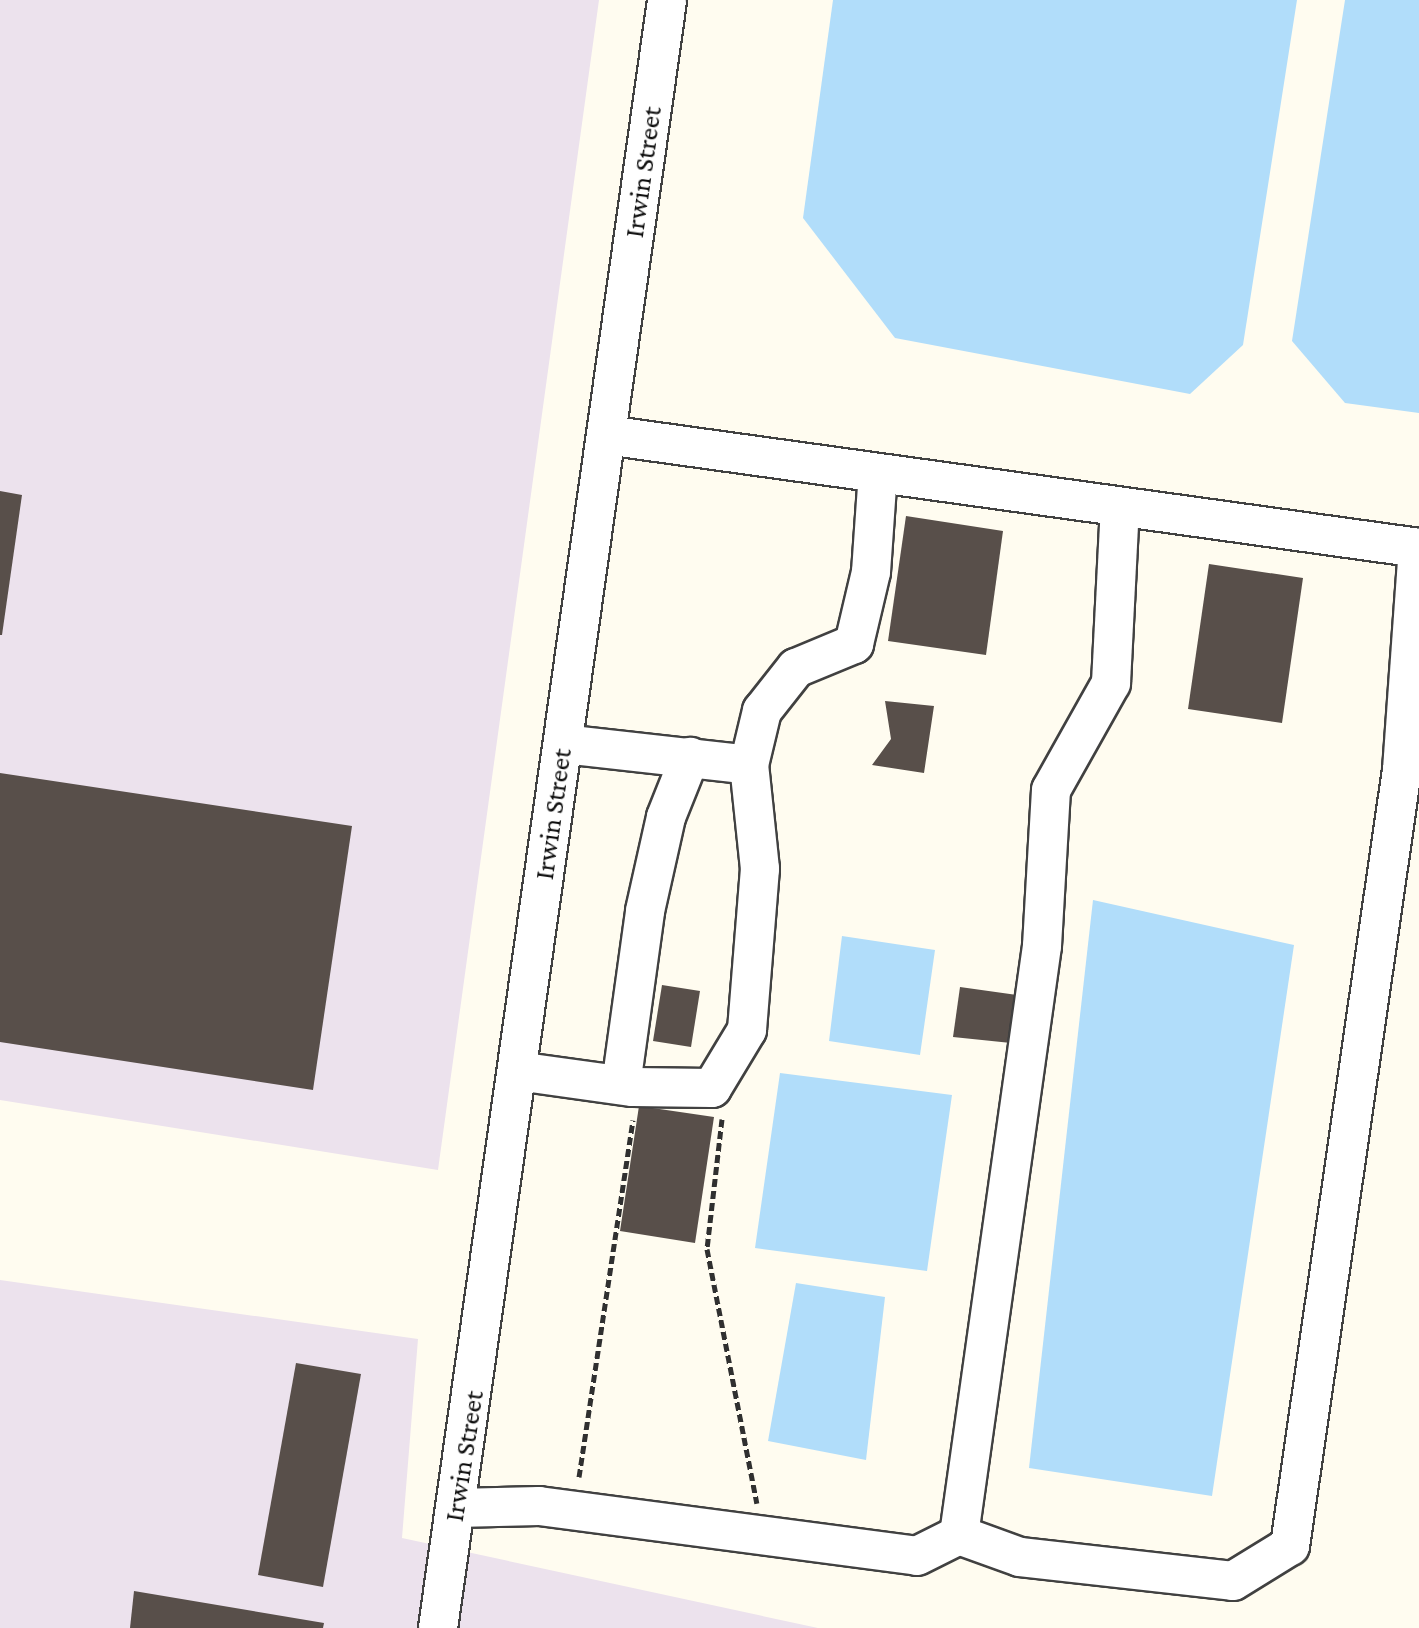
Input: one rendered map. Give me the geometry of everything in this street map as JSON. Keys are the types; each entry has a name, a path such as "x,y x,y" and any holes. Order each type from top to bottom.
{"street":[{"name":"Irwin Street","path":"438,1628 667,0"},
{"path":"456,1508 574,1510 917,1556 959,1535 1020,1557 1233,1581 1290,1546 1402,770 1419,548 606,435"},
{"path":"517,1071 630,1086 712,1088 747,1030 760,869 749,765 762,711 796,668 854,644 871,572 878,473"},
{"path":"959,1535 1042,946 1051,790 1111,683 1120,507"},
{"path":"563,744 749,765"},
{"path":"630,1086 645,911 666,817 690,757"}],"path":[{"path":"574,1510 630,1086"},
{"path":"712,1088 723,1115 707,1249 765,1534"}],"shaded area":[{"path":"0,0 599,0 438,1170 0,1100"},
{"path":"0,1280 418,1339 402,1538 818,1628 0,1628"}],"water":[{"path":"833,0 1297,0 1243,345 1190,394 895,338 803,218"},
{"path":"1345,0 1419,0 1419,413 1345,403 1292,341"},
{"path":"1093,900 1294,945 1212,1496 1029,1468"},
{"path":"842,936 935,950 920,1055 829,1041"},
{"path":"780,1073 952,1095 927,1271 755,1248"},
{"path":"796,1283 885,1297 866,1460 768,1441"}],"building":[{"path":"0,491 22,495 2,635 0,635"},
{"path":"906,516 1003,531 986,655 888,641"},
{"path":"1209,564 1303,578 1282,723 1188,709"},
{"path":"885,701 934,706 924,773 872,765 891,739"},
{"path":"0,773 352,826 313,1090 0,1042"},
{"path":"662,985 700,991 691,1047 653,1041"},
{"path":"960,987 1017,995 1011,1043 953,1037"},
{"path":"639,1106 714,1117 695,1243 620,1231"},
{"path":"296,1363 361,1374 323,1587 258,1575"},
{"path":"134,1591 324,1623 323,1628 130,1628"}]}
